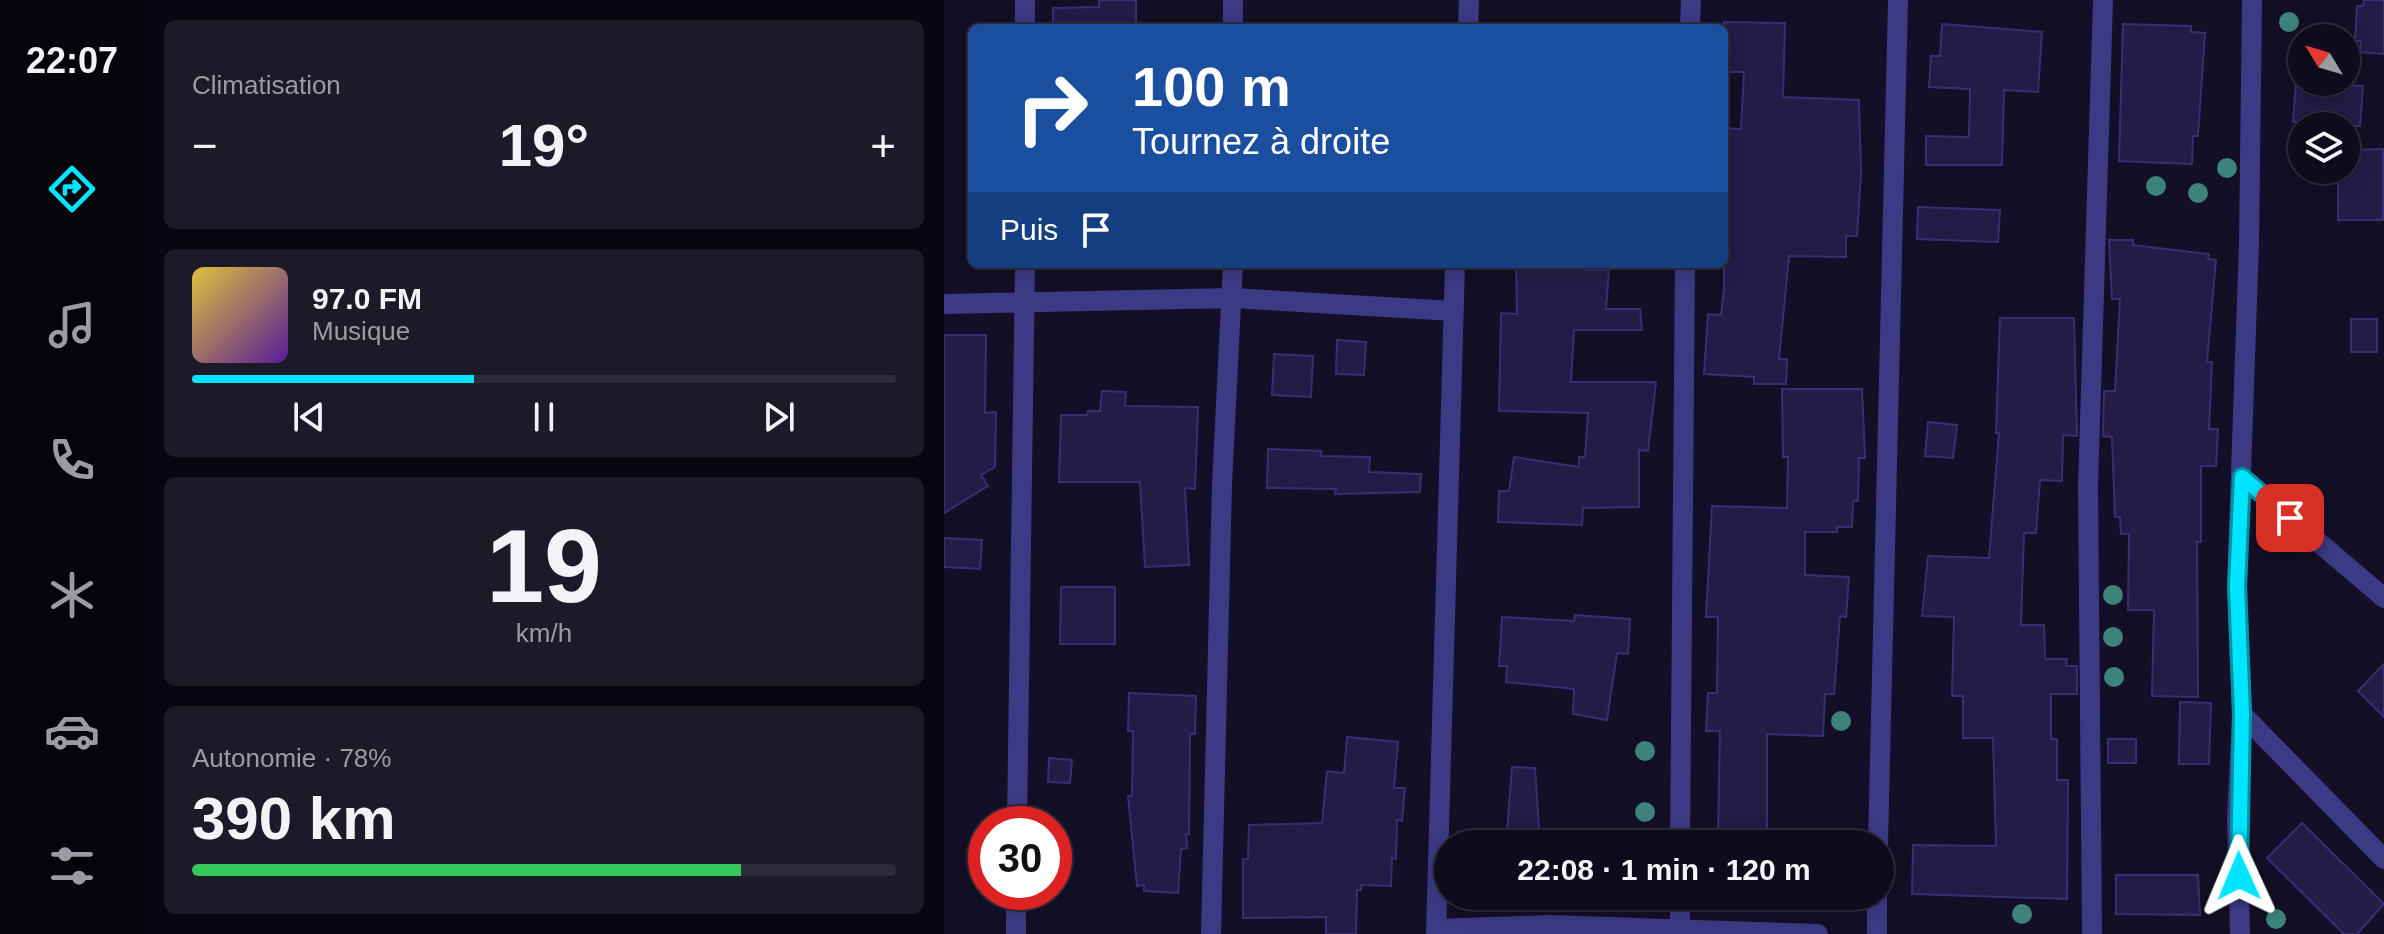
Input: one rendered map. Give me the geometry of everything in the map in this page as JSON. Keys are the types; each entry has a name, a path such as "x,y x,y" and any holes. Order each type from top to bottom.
{"street":[{"path":"1025,0 1025,24"},
{"path":"1233,0 1233,24"},
{"path":"1468,24 1469,0"},
{"path":"1690,24 1691,0"},
{"path":"1878,830 1898,0"},
{"path":"2092,934 2088,487 2103,0"},
{"path":"2240,934 2237,818 2242,714 2237,586 2252,0"},
{"path":"1017,806 1025,268"},
{"path":"1211,934 1222,498 1233,268"},
{"path":"1455,268 1436,932 1549,925 1680,932 1818,934"},
{"path":"1680,830 1685,268"},
{"path":"944,304 1024,305 1233,298 1453,311"},
{"path":"2242,477 2384,598"},
{"path":"2242,714 2384,859"},
{"path":"1016,910 1016,934"},
{"path":"1680,910 1680,932"},
{"path":"1877,910 1877,934"}],"building":[{"path":"1099,0 1136,0 1136,24 1053,24 1053,8 1099,7"},
{"path":"2364,0 2384,0 2384,54 2360,52 2357,6 2363,6"},
{"path":"1785,23 1783,97 1859,100 1861,173 1857,236 1846,236 1846,257 1789,256 1779,359 1787,359 1786,384 1754,384 1754,377 1704,374 1708,314 1721,315 1724,268 1728,268 1728,128 1741,129 1744,72 1728,72 1728,24 1724,24"},
{"path":"1942,24 2042,32 2038,92 2004,90 2002,165 1926,165 1926,136 1969,137 1970,89 1929,87 1931,56 1940,56"},
{"path":"2123,24 2191,26 2191,32 2205,33 2198,136 2193,136 2192,164 2119,161"},
{"path":"2360,86 2363,86 2360,126 2360,112 2294,112 2295,96 2360,96"},
{"path":"2383,149 2383,220 2338,220 2338,184 2360,184 2360,150"},
{"path":"1918,207 2000,210 1998,242 1917,239"},
{"path":"2109,240 2133,240 2133,245 2209,254 2208,259 2216,260 2207,362 2212,362 2209,429 2218,429 2216,466 2201,466 2201,542 2197,542 2198,697 2152,696 2154,610 2128,610 2129,534 2121,534 2120,517 2115,517 2112,437 2103,436 2104,391 2115,391 2120,299 2112,299"},
{"path":"1516,268 1609,270 1606,309 1640,309 1642,330 1574,330 1571,382 1656,382 1648,451 1639,450 1639,507 1583,508 1582,525 1498,522 1499,491 1509,491 1514,457 1579,467 1579,457 1585,457 1588,413 1499,411 1501,313 1517,314"},
{"path":"2000,318 2074,318 2077,436 2063,435 2062,481 2040,480 2036,533 2024,533 2021,625 2044,625 2045,659 2067,659 2066,666 2077,666 2077,694 2051,694 2051,739 2057,739 2057,780 2068,780 2067,899 1912,894 1913,845 1996,846 1993,738 1963,738 1963,696 1952,696 1954,617 1922,616 1928,556 1989,558 1999,433 1996,433"},
{"path":"2351,319 2377,319 2377,352 2351,352"},
{"path":"944,335 986,335 985,413 996,412 995,467 981,475 988,486 944,513"},
{"path":"1337,340 1366,342 1364,375 1336,374"},
{"path":"1274,354 1313,356 1311,397 1272,395"},
{"path":"1782,389 1862,389 1865,458 1859,458 1858,501 1853,501 1852,527 1837,527 1837,532 1805,532 1805,575 1849,577 1846,617 1840,616 1834,694 1825,694 1823,736 1767,734 1767,830 1718,830 1720,731 1706,731 1708,693 1717,693 1718,617 1706,617 1712,506 1787,508 1788,457 1783,457"},
{"path":"1102,391 1126,392 1125,406 1198,407 1195,489 1185,488 1189,565 1145,567 1140,482 1059,482 1061,415 1087,415 1088,411 1100,411"},
{"path":"1928,422 1957,425 1953,458 1925,456"},
{"path":"1268,449 1321,451 1321,456 1370,457 1369,472 1421,474 1420,492 1335,494 1336,489 1267,488"},
{"path":"944,538 982,540 980,569 944,567"},
{"path":"1061,587 1115,587 1115,644 1060,644"},
{"path":"1575,615 1630,619 1628,654 1617,653 1607,720 1573,714 1574,689 1506,682 1507,666 1499,666 1502,617 1574,621"},
{"path":"2384,664 2384,717 2358,691"},
{"path":"1129,693 1196,696 1195,734 1190,734 1189,834 1186,834 1187,848 1181,849 1178,893 1144,891 1144,885 1137,886 1128,796 1132,796 1133,731 1128,731"},
{"path":"2180,702 2211,703 2209,764 2179,764"},
{"path":"1347,737 1398,742 1394,788 1405,788 1402,821 1397,820 1396,859 1392,858 1391,886 1361,885 1361,890 1357,890 1356,934 1326,934 1326,917 1243,918 1243,859 1248,859 1249,825 1322,823 1327,771 1344,773"},
{"path":"2108,739 2136,739 2136,763 2108,763"},
{"path":"1049,758 1072,760 1070,783 1048,782"},
{"path":"1512,767 1535,768 1539,830 1507,830"},
{"path":"2302,823 2384,904 2357,934 2344,934 2267,858"},
{"path":"2116,875 2198,875 2200,915 2116,914"}],"route":[{"path":"2239,876 2237,818 2242,714 2237,586 2242,477 2290,518"}]}
